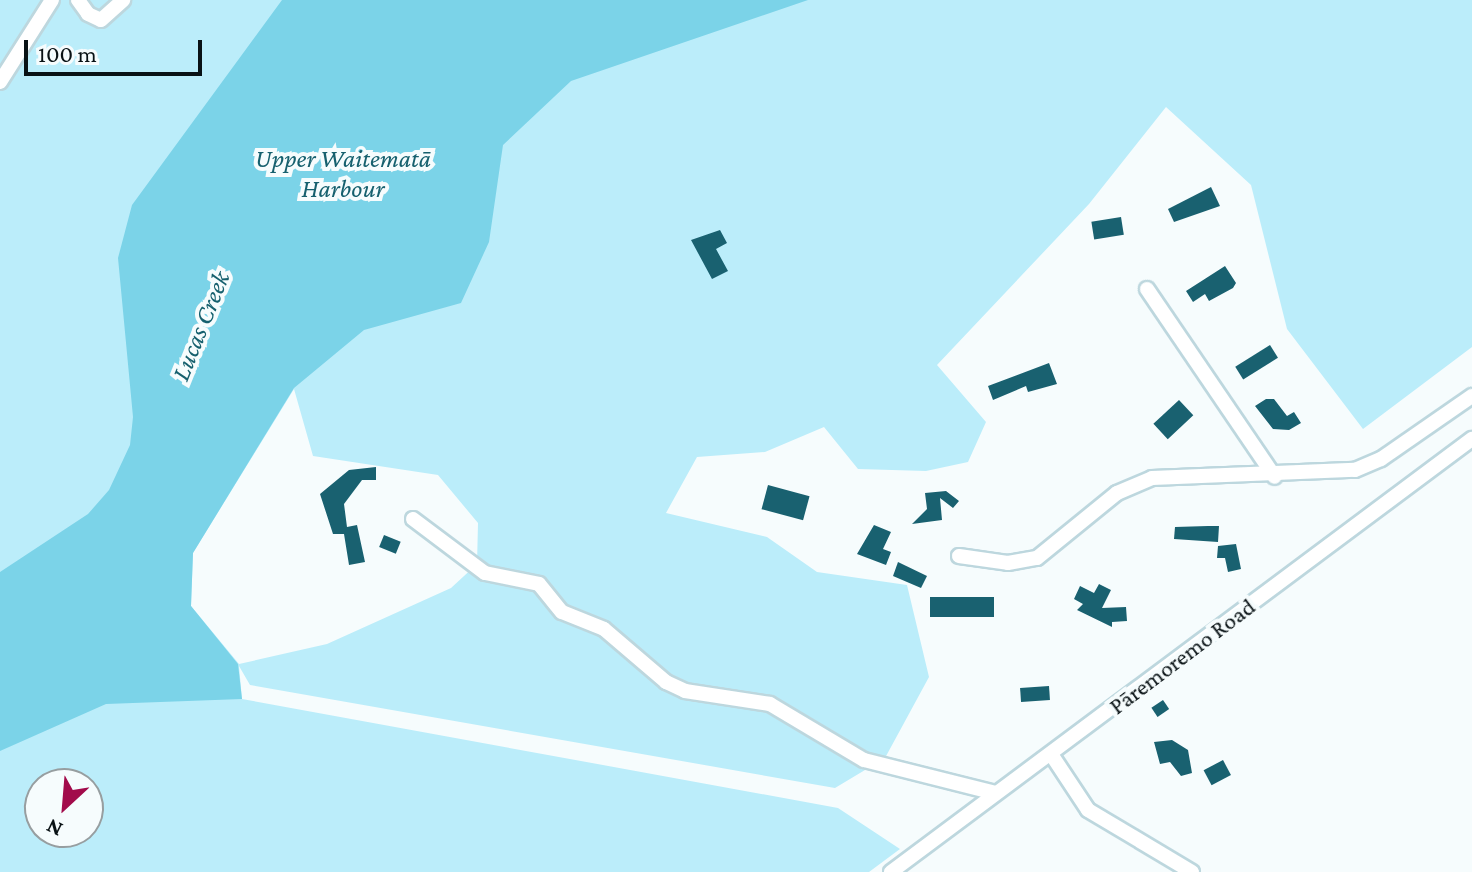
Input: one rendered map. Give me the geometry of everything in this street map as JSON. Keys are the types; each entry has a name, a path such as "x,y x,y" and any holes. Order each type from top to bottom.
{"street":[{"path":"0,82 52,0"},
{"path":"78,0 88,14 101,20 123,0"},
{"path":"1147,289 1275,477"},
{"path":"959,556 1008,563 1037,558 1134,483 1355,470 1381,459 1472,396"},
{"name":"Pāremoremo Road","path":"891,872 1472,439"},
{"path":"413,519 485,573 539,584 562,612 604,629 666,682 685,691 770,704 864,760 995,793"},
{"path":"1051,754 1088,810 1192,872"}],"shaded area":[{"path":"0,0 1472,0 1472,347 1363,429 1287,329 1251,185 1166,107 1089,204 937,365 986,422 968,462 926,471 858,469 824,427 765,452 697,457 666,513 767,537 817,572 907,585 929,677 885,758 835,788 250,685 239,666 242,699 838,808 900,849 869,872 0,872","holes":["294,389 313,456 438,475 478,523 477,564 451,588 327,644 239,664 191,606 193,553"]}],"water":[{"name":"Upper Waitematā Harbour","path":"282,0 808,0 571,81 503,145 489,242 461,303 364,330 294,388 193,553 191,606 238,664 242,699 106,704 0,751 0,572 88,514 109,490 130,445 133,417 118,258 132,205"}],"building":[{"path":"1211,187 1220,206 1174,222 1168,209"},
{"path":"1121,217 1124,235 1094,239 1091,222"},
{"path":"720,230 727,243 716,249 728,271 712,279 691,240"},
{"path":"1225,266 1236,283 1233,288 1209,301 1205,294 1193,302 1186,291"},
{"path":"1270,345 1278,358 1243,379 1235,367"},
{"path":"1049,363 1057,384 1028,392 1026,386 993,400 988,386"},
{"path":"1266,399 1274,399 1287,416 1294,412 1301,423 1289,430 1273,429 1255,406"},
{"path":"1179,400 1193,415 1168,439 1153,424"},
{"path":"376,467 376,480 362,480 344,504 347,527 357,525 365,562 349,565 344,534 333,534 320,494 349,470"},
{"path":"768,485 810,496 803,520 762,509"},
{"path":"946,491 959,501 953,508 940,498 942,520 912,524 927,509 925,493"},
{"path":"874,525 891,532 883,549 891,552 886,565 857,554"},
{"path":"1219,526 1218,542 1174,539 1175,527"},
{"path":"384,535 401,542 396,554 379,547"},
{"path":"1236,544 1241,569 1228,572 1225,558 1217,558 1218,546"},
{"path":"898,562 927,576 921,588 893,576"},
{"path":"1099,584 1111,590 1102,608 1126,607 1127,621 1112,622 1112,627 1077,610 1083,604 1074,599 1080,586 1094,593"},
{"path":"930,597 994,597 994,617 930,617"},
{"path":"1049,686 1050,700 1021,702 1020,688"},
{"path":"1163,700 1169,709 1158,717 1151,708"},
{"path":"1172,740 1188,750 1192,773 1181,776 1170,762 1160,764 1154,742"},
{"path":"1223,760 1231,775 1212,785 1204,770"}],"water label":[{"name":"Lucas Creek","path":"201,326"}]}
